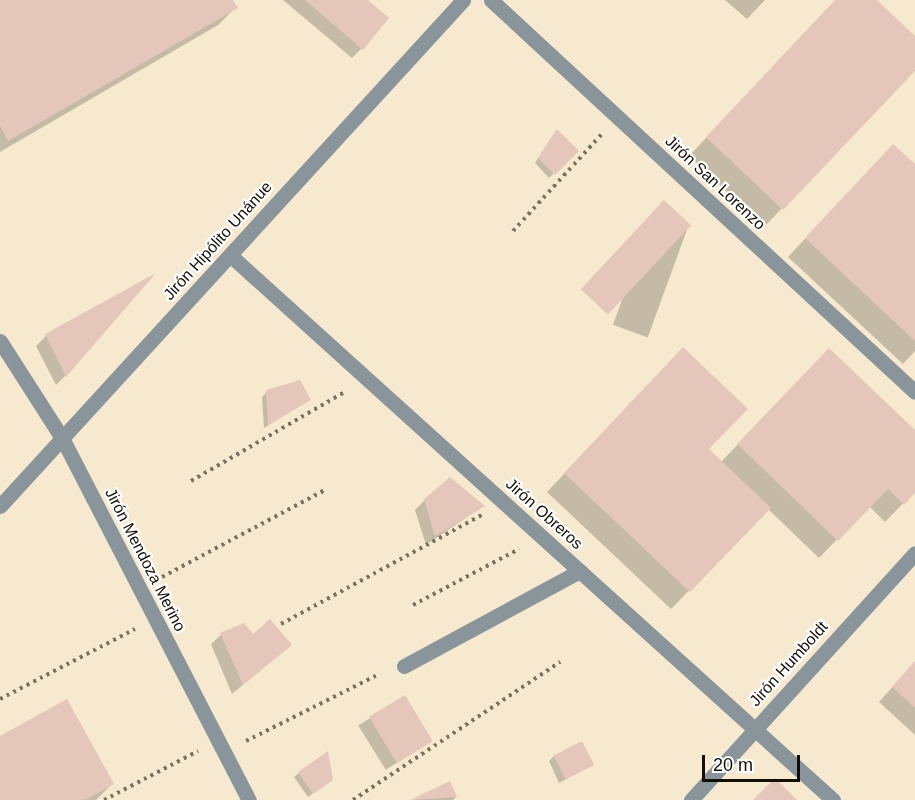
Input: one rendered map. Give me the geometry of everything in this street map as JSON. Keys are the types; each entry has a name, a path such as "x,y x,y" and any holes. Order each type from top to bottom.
{"street":[{"name":"Jirón Hipólito Unánue","path":"0,506 463,0"},
{"name":"Jirón San Lorenzo","path":"491,0 915,392"},
{"name":"Jirón Obreros","path":"230,255 833,800"},
{"name":"Jirón Mendoza Merino","path":"0,341 62,438 249,800"},
{"name":"Jirón Humboldt","path":"691,800 915,553"},
{"path":"404,666 580,571"}],"path":[{"path":"513,231 617,117"},
{"path":"191,481 368,379"},
{"path":"141,589 325,490"},
{"path":"281,624 505,503"},
{"path":"413,605 542,536"},
{"path":"0,699 156,619"},
{"path":"353,800 560,662"},
{"path":"104,800 377,675"}],"building":[{"path":"0,0 233,0 238,8 8,141 0,126"},
{"path":"305,0 368,0 389,18 363,50"},
{"path":"835,0 877,0 915,36 915,71 783,210 706,137"},
{"path":"557,129 579,151 555,175 538,158"},
{"path":"893,144 915,164 915,341 805,238"},
{"path":"664,200 691,225 608,314 581,289"},
{"path":"156,273 66,377 45,334"},
{"path":"683,347 748,409 709,449 771,508 690,592 564,473"},
{"path":"829,348 915,430 915,493 904,505 888,489 838,541 737,444"},
{"path":"300,380 311,400 268,425 266,390"},
{"path":"450,477 485,506 435,536 424,499"},
{"path":"270,619 292,645 243,685 220,633 244,623 253,634"},
{"path":"915,661 915,708 892,687"},
{"path":"405,695 433,741 397,763 369,717"},
{"path":"67,699 114,784 85,800 0,800 0,736"},
{"path":"582,741 594,765 566,780 553,756"},
{"path":"328,751 333,780 313,794 298,772"},
{"path":"775,778 797,800 753,800"},
{"path":"450,781 457,797 410,800"}]}
